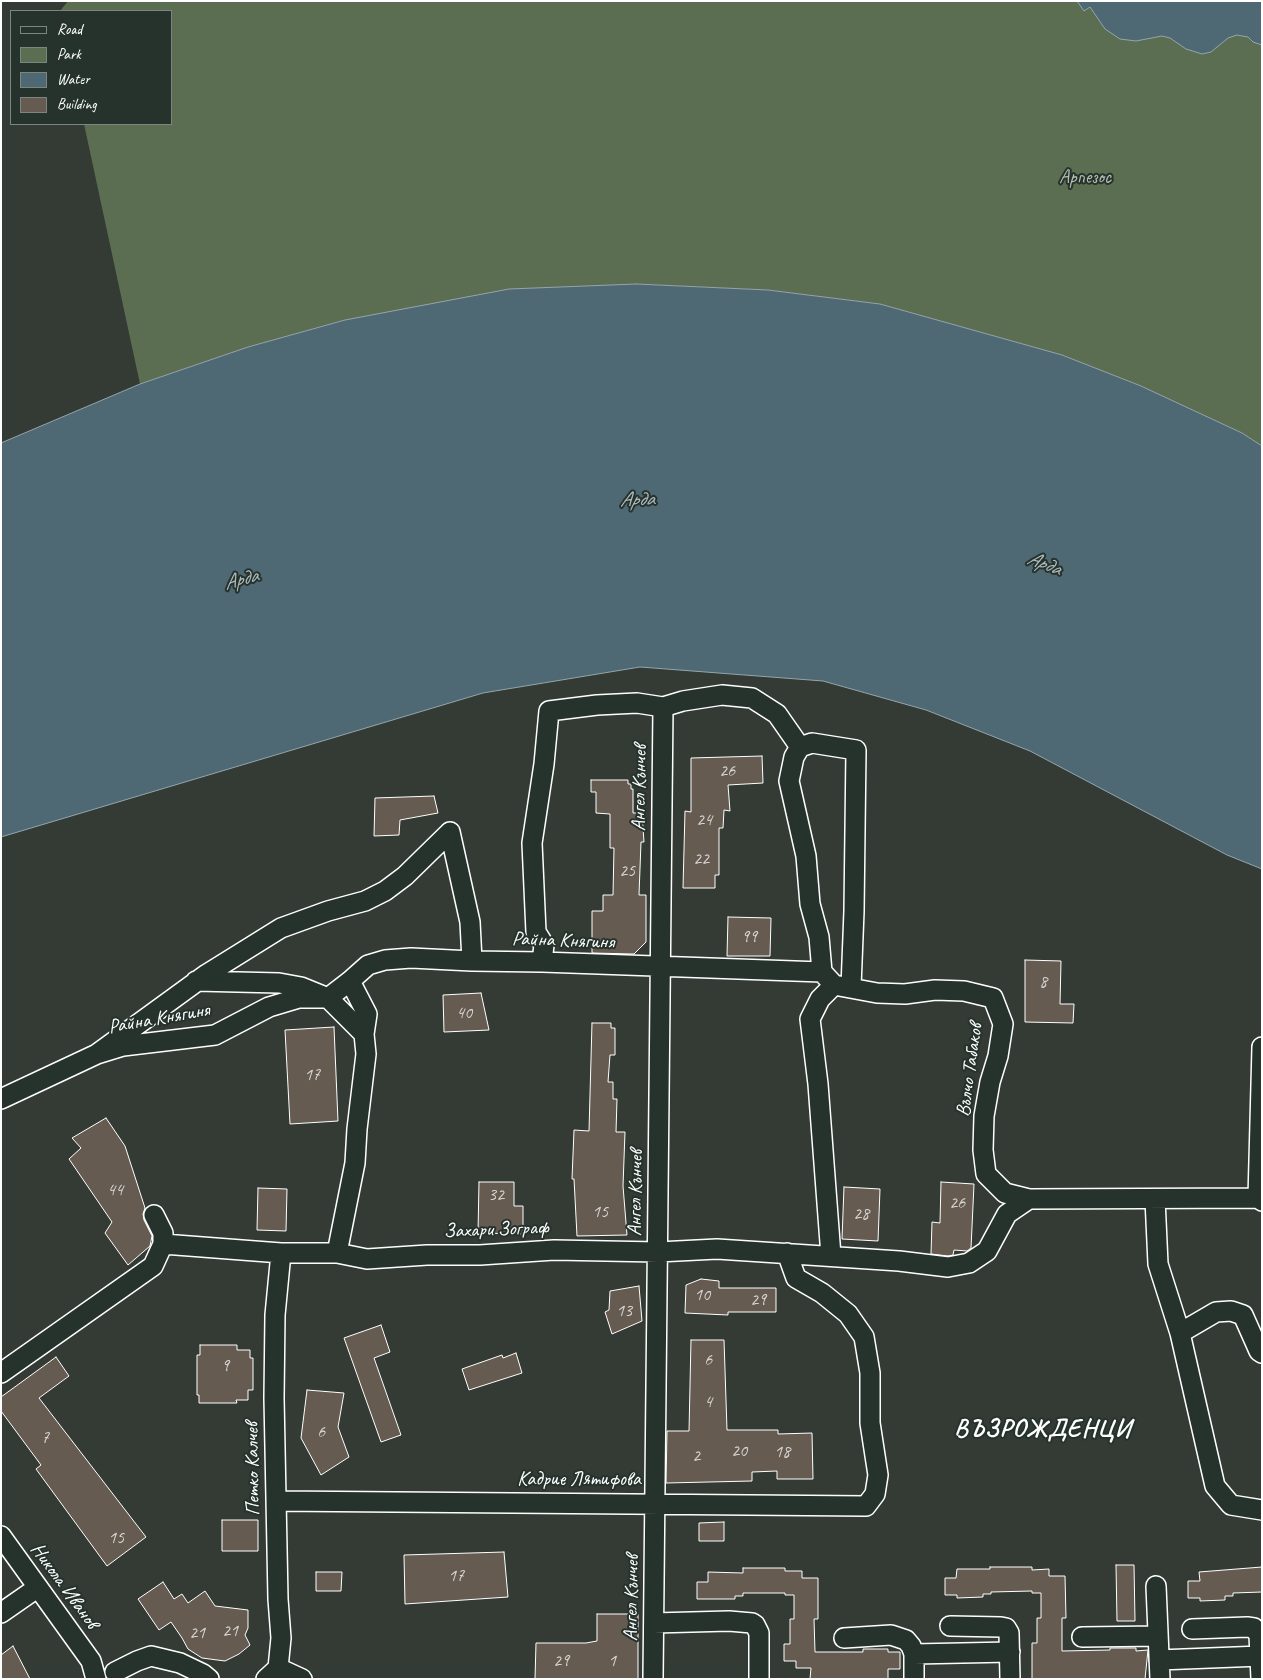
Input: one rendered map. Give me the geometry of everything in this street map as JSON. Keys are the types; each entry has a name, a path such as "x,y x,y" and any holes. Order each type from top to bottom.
{"street":[{"path":"542,962 544,945 536,932 532,842 544,764 549,711 597,705 637,703 663,707 683,701 722,695 752,698 777,714 800,747"},
{"name":"Ангел Кънчев","path":"653,1679 663,707"},
{"path":"831,1256 818,1084 810,1018 820,999 836,981 854,911 856,750 812,744 800,747 794,757 789,781 806,856 810,904 819,937 836,981"},
{"path":"96,1054 196,982 281,928 328,911 365,901 385,891 405,876 450,832 470,922 472,962"},
{"name":"Райна Княгиня","path":"1,1099 96,1054 123,1046 215,1035 268,1007 300,998 328,998 368,965 386,960 411,958 472,962 542,962 660,967 836,981 878,993 905,994 935,990 964,991 993,998"},
{"path":"337,1253 356,1163 357,1129 366,1054 364,1034 367,1014 350,981"},
{"path":"196,982 279,983 301,987 328,998 364,1034"},
{"name":"Вълчо Табаков","path":"993,998 1003,1024 998,1056 990,1082 984,1116 983,1150 986,1174 1006,1193 1029,1199 1260,1199"},
{"path":"1260,1199 1262,1047"},
{"name":"Захари Зограф","path":"163,1244 281,1253 337,1253 367,1259 427,1255 480,1256 554,1250 658,1252 717,1248 948,1267 969,1263 987,1251 1007,1214 1029,1199"},
{"path":"1155,1199 1158,1264 1180,1333 1215,1486 1231,1505 1262,1510"},
{"path":"1,1373 153,1266 163,1244 163,1233 154,1215"},
{"name":"Петко Калчев","path":"272,1673 281,1638 278,1599 274,1398 276,1315 281,1253"},
{"name":"Кадрие Лятифова","path":"276,1501 866,1506 875,1494 878,1475 870,1423 870,1372 864,1337 848,1314 822,1293 796,1278 786,1253"},
{"path":"1180,1333 1216,1312 1231,1311 1243,1315 1259,1351 1262,1353"},
{"name":"Никола Иванов","path":"1,1536 93,1670"},
{"path":"1156,1586 1160,1670 1261,1656"},
{"path":"1,1613 37,1588"},
{"path":"654,1623 752,1623 759,1633 759,1679"},
{"path":"950,1626 1006,1628 1009,1634 1010,1679"},
{"path":"1192,1629 1254,1628 1259,1635 1261,1679"},
{"path":"844,1638 890,1636 906,1640 914,1654 914,1679"},
{"path":"1082,1637 1158,1636"},
{"path":"914,1654 1010,1652"},
{"path":"93,1670 106,1665 119,1675 136,1661 151,1656 180,1663 204,1674 210,1679"},
{"path":"272,1673 302,1679"}],"green space":[{"name":"Арпезос","path":"68,1 1262,1 1262,446 1242,433 1141,386 1062,355 880,304 768,290 636,284 345,320 248,347 140,384 84,125 172,125 172,10 61,10"}],"water":[{"path":"1077,1 1262,1 1262,45 1253,42 1248,37 1237,35 1228,38 1211,52 1202,54 1186,49 1170,38 1162,36 1136,41 1120,39 1105,29 1090,7 1084,11"},
{"name":"Арда","path":"636,284 768,290 880,304 1062,355 1141,386 1242,433 1262,446 1262,869 1227,855 1030,751 926,710 823,681 640,667 483,693 1,837 1,443 140,384 248,347 345,320 509,289"}],"building":[{"path":"762,756 763,783 728,785 730,811 724,810 723,828 719,828 719,875 715,875 715,888 683,888 685,811 691,812 691,758"},
{"path":"591,780 628,780 628,784 631,784 631,789 633,789 633,813 642,813 644,842 641,842 639,895 646,895 646,942 634,954 592,953 592,911 603,911 603,895 613,895 614,848 610,848 610,814 596,813 596,792 591,792"},
{"path":"434,796 438,813 400,820 399,835 374,836 375,798"},
{"path":"728,917 771,918 770,956 727,956"},
{"path":"1025,960 1061,961 1060,1004 1074,1004 1073,1023 1025,1022"},
{"path":"481,993 489,1030 444,1032 443,995"},
{"path":"592,1023 611,1023 611,1028 615,1028 615,1055 610,1055 608,1082 613,1082 613,1099 617,1099 616,1132 625,1132 623,1186 627,1235 577,1236 574,1179 572,1179 574,1130 589,1131"},
{"path":"334,1027 338,1121 290,1124 285,1030"},
{"path":"106,1118 125,1146 145,1208 144,1220 152,1236 150,1246 128,1265 105,1233 112,1222 69,1159 81,1148 72,1138"},
{"path":"479,1182 514,1182 514,1206 523,1206 523,1234 478,1233"},
{"path":"941,1182 974,1184 971,1248 967,1251 954,1250 953,1255 948,1256 931,1254 932,1222 940,1223"},
{"path":"844,1187 880,1189 878,1241 842,1239"},
{"path":"258,1188 287,1189 286,1231 257,1230"},
{"path":"701,1279 719,1281 719,1288 776,1288 776,1312 728,1312 728,1315 685,1313 686,1285"},
{"path":"639,1286 642,1321 612,1334 605,1312 609,1310 610,1291"},
{"path":"381,1325 390,1352 374,1358 401,1435 381,1442 344,1338"},
{"path":"691,1340 724,1340 727,1430 778,1430 778,1434 812,1433 813,1479 777,1479 777,1471 752,1472 752,1481 666,1483 667,1431 689,1431"},
{"path":"200,1345 237,1345 237,1350 250,1350 250,1358 253,1358 253,1390 248,1390 248,1400 236,1400 237,1403 199,1403 199,1395 197,1395 197,1355 200,1355"},
{"path":"516,1353 522,1373 469,1390 462,1369 502,1355 503,1358"},
{"path":"56,1357 69,1376 39,1398 146,1537 107,1566 36,1469 41,1465 1,1411 1,1397"},
{"path":"307,1390 344,1393 338,1427 349,1457 321,1475 301,1438"},
{"path":"222,1520 258,1520 258,1551 222,1551"},
{"path":"724,1522 724,1541 699,1541 699,1523"},
{"path":"504,1552 508,1597 405,1604 404,1555"},
{"path":"1116,1565 1134,1565 1135,1621 1117,1621"},
{"path":"990,1567 1032,1567 1032,1570 1049,1569 1049,1576 1065,1576 1066,1618 1062,1618 1062,1651 1110,1650 1110,1648 1136,1648 1136,1651 1148,1650 1145,1679 1032,1679 1032,1643 1037,1643 1037,1618 1041,1618 1041,1593 1032,1593 1032,1591 991,1592 991,1594 983,1594 983,1597 957,1598 957,1595 945,1595 945,1578 956,1578 957,1569 990,1569"},
{"path":"1262,1567 1262,1592 1233,1593 1233,1596 1225,1596 1225,1600 1200,1601 1200,1598 1188,1598 1188,1581 1200,1581 1199,1572"},
{"path":"743,1568 785,1568 785,1571 802,1571 802,1578 818,1578 818,1619 814,1619 815,1652 863,1652 863,1649 888,1649 888,1652 900,1652 900,1669 888,1669 888,1679 810,1679 811,1668 796,1668 796,1661 784,1661 784,1644 790,1644 790,1619 794,1619 794,1595 785,1595 785,1593 743,1593 743,1596 735,1596 735,1599 697,1599 697,1582 708,1582 708,1572 743,1573"},
{"path":"316,1572 342,1572 341,1591 316,1591"},
{"path":"163,1582 174,1599 182,1594 188,1603 205,1591 215,1606 248,1610 248,1628 245,1635 250,1645 239,1654 225,1661 202,1658 188,1649 171,1622 159,1630 138,1599"},
{"path":"597,1614 638,1614 638,1679 535,1679 536,1643 586,1643 597,1641"},
{"path":"13,1646 30,1679 1,1679 1,1655"}],"district":[{"name":"ВЪЗРОЖДЕНЦИ","path":"1043,1429"}]}
